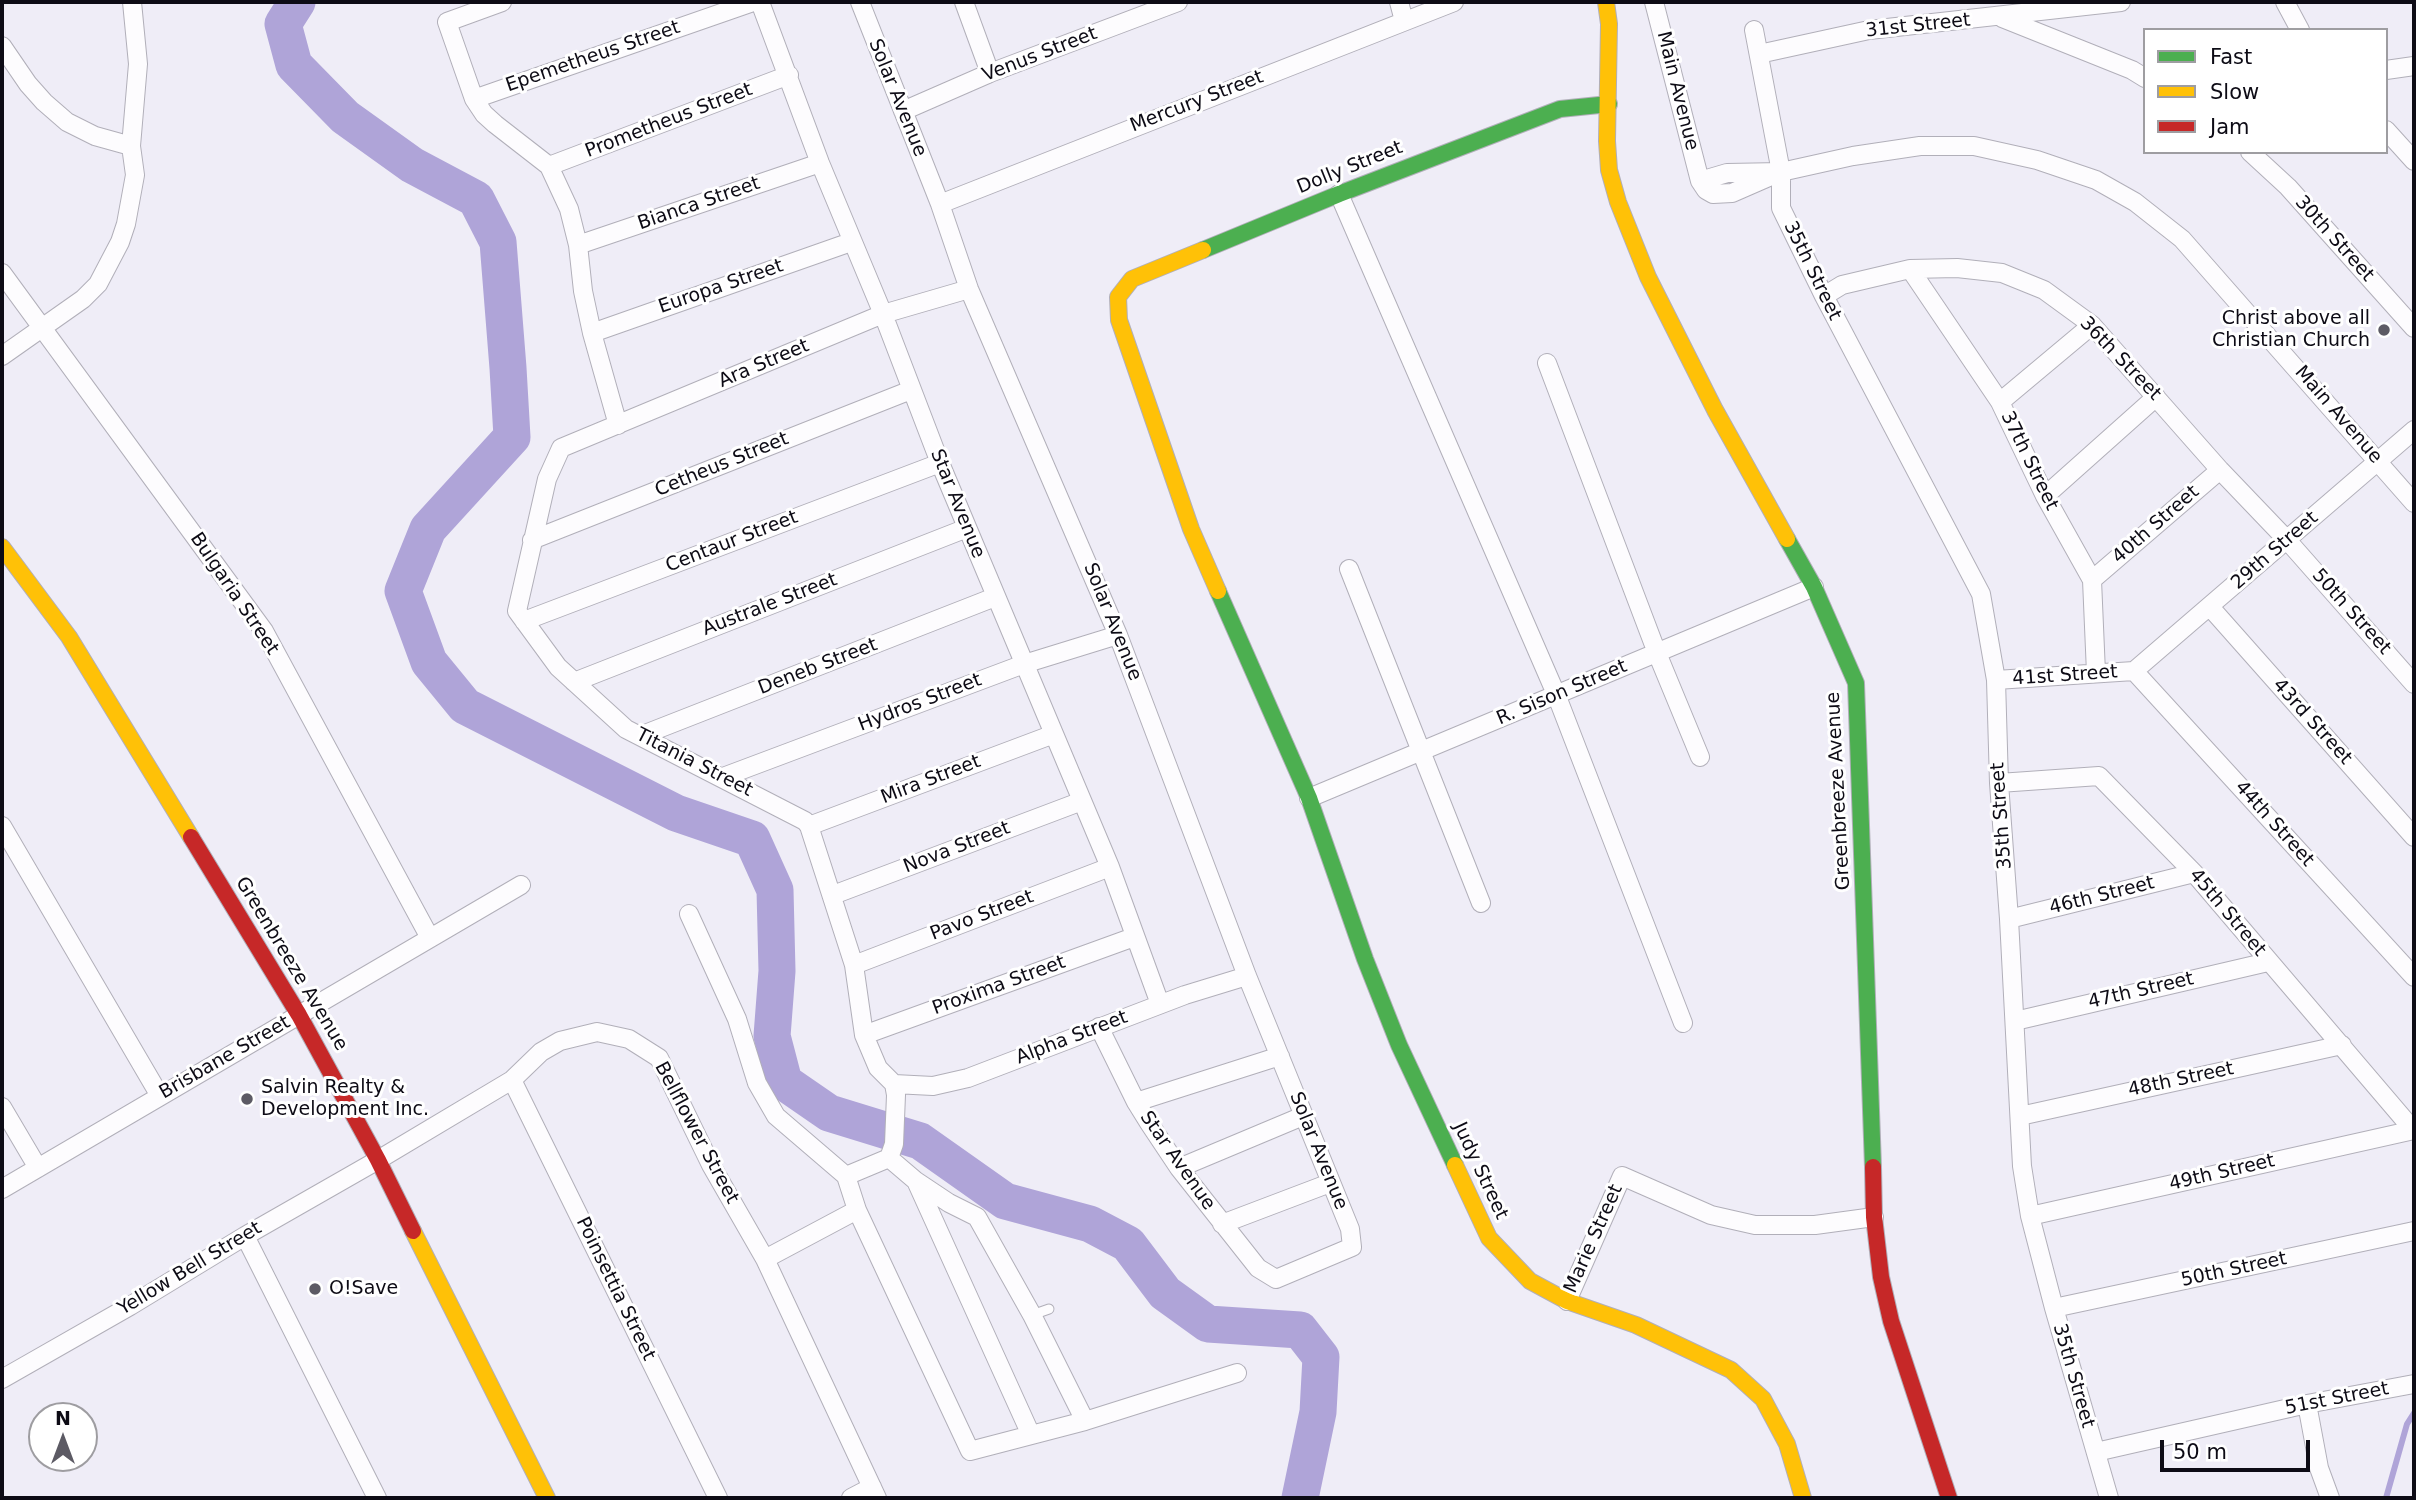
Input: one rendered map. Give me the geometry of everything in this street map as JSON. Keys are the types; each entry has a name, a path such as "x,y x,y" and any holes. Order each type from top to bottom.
{"street":[{"path":"2,356 83,299 98,284 120,242 135,175 131,146 138,64 132,2"},
{"path":"502,2 447,22 474,99 495,124 549,166 569,209 578,245 592,333 618,425"},
{"name":"Epemetheus Street","path":"474,99 752,2"},
{"name":"Star Avenue","path":"760,2 851,242 883,314 995,597 1110,867 1160,1004"},
{"name":"Solar Avenue","path":"860,2 940,204 969,289 1118,635 1247,976 1350,1229 1352,1247 1276,1279"},
{"path":"964,2 990,73"},
{"name":"Venus Street","path":"903,111 990,73 1178,2"},
{"path":"1399,2 1404,21"},
{"name":"Mercury Street","path":"940,204 1454,2"},
{"name":"Greenbreeze Avenue","path":"1606,2 1609,24 1607,141 1609,170 1618,202 1648,277 1715,410 1814,587 1856,683 1874,1217 1881,1276 1891,1321 1949,1498"},
{"name":"Main Avenue","path":"1654,2 1700,181 1727,173 1781,172 1853,156 1920,146 1974,146 2036,160 2096,180 2136,202 2182,239 2414,503"},
{"name":"31st Street","path":"1759,54 1869,30 2121,2"},
{"path":"2285,2 2299,28"},
{"path":"1999,17 2143,77"},
{"path":"1754,30 1781,172"},
{"path":"2,46 28,84 67,122 95,136 131,146"},
{"path":"2388,71 2414,66"},
{"name":"Prometheus Street","path":"549,166 789,75"},
{"name":"Dolly Street","path":"1118,297 1132,279 1339,194 1560,109 1609,104"},
{"path":"2388,132 2414,161"},
{"name":"30th Street","path":"2252,154 2288,187 2414,328"},
{"name":"Bianca Street","path":"578,245 820,163"},
{"name":"35th Street","path":"1781,172 1781,208 1824,296 1981,594 1996,680 1999,783 2010,919 2022,1166 2030,1216 2053,1308 2109,1498"},
{"path":"1339,194 1556,694 1683,1023"},
{"name":"Europa Street","path":"592,333 851,242"},
{"name":"36th Street","path":"1824,296 1842,285 1910,269 1957,268 2002,273 2044,290 2092,325 2220,470 2287,540"},
{"name":"37th Street","path":"1910,269 2000,402 2045,496 2092,580 2096,673"},
{"name":"Bulgaria Street","path":"2,273 264,631 430,938"},
{"name":"Ara Street","path":"533,540 547,478 561,448 883,314 969,289"},
{"name":"Judy Street","path":"1118,297 1119,320 1191,529 1309,797 1399,1045 1489,1238 1530,1281 1567,1301 1636,1325 1731,1370 1763,1399 1787,1444 1803,1498"},
{"path":"2000,402 2092,325"},
{"path":"1547,363 1657,653 1700,757"},
{"name":"Cetheus Street","path":"533,540 911,390"},
{"path":"2045,496 2156,397"},
{"name":"29th Street","path":"2134,671 2414,430"},
{"name":"Centaur Street","path":"524,621 940,463"},
{"name":"40th Street","path":"2092,580 2220,470"},
{"name":"Australe Street","path":"574,682 967,528"},
{"path":"524,621 517,611 533,540"},
{"name":"50th Street","path":"2287,540 2414,684"},
{"name":"Greenbreeze Avenue","path":"2,547 69,637 299,1015 378,1160 547,1498"},
{"path":"1349,569 1481,903"},
{"name":"R. Sison Street","path":"1309,797 1814,587"},
{"name":"Deneb Street","path":"640,736 995,597"},
{"name":"43rd Street","path":"2210,607 2414,837"},
{"name":"Titania Street","path":"524,621 558,667 626,729 723,777 805,821 809,826"},
{"name":"Hydros Street","path":"723,777 1024,664 1118,635"},
{"name":"41st Street","path":"1996,680 2134,671"},
{"name":"44th Street","path":"2134,671 2414,977"},
{"name":"Mira Street","path":"809,826 1054,734"},
{"name":"45th Street","path":"1999,783 2099,776 2194,873 2414,1130"},
{"name":"Nova Street","path":"833,895 1082,800"},
{"path":"2,826 160,1096"},
{"path":"809,826 854,965 864,1035 878,1068 895,1090 891,1151 916,1181 1031,1435"},
{"name":"Pavo Street","path":"854,965 1110,867"},
{"name":"46th Street","path":"2010,919 2194,873"},
{"name":"Brisbane Street","path":"2,1189 521,885"},
{"path":"689,914 737,1019 757,1083 776,1115 846,1176 857,1210 970,1451 1085,1421 1237,1373"},
{"name":"Proxima Street","path":"864,1035 1134,937"},
{"name":"47th Street","path":"2015,1021 2268,961"},
{"name":"Alpha Street","path":"895,1090 933,1086 968,1078 1160,1004 1247,976"},
{"name":"Star Avenue","path":"1099,1027 1136,1102 1179,1168 1258,1268 1276,1279"},
{"name":"Bellflower Street","path":"378,1160 512,1080 541,1052 560,1041 597,1032 629,1038 659,1058 711,1165 765,1259 874,1493"},
{"name":"48th Street","path":"2020,1116 2342,1045"},
{"path":"1136,1102 1280,1056"},
{"name":"Poinsettia Street","path":"512,1080 718,1498"},
{"path":"2,1107 38,1168"},
{"path":"1179,1168 1303,1116"},
{"name":"49th Street","path":"2030,1216 2414,1130"},
{"path":"846,1176 891,1151"},
{"name":"Yellow Bell Street","path":"2,1379 378,1160"},
{"name":"Marie Street","path":"1567,1301 1622,1176 1711,1215 1755,1225 1815,1225 1874,1217"},
{"path":"916,1181 949,1203 977,1217 1032,1315 1085,1421"},
{"path":"1223,1224 1330,1183"},
{"path":"765,1259 857,1210"},
{"name":"50th Street","path":"2053,1308 2414,1231"},
{"path":"245,1236 377,1498"},
{"name":"51st Street","path":"2096,1452 2308,1404 2414,1384"},
{"path":"2308,1404 2319,1468 2330,1498"},
{"path":"851,1498 874,1493"}],"lane":[{"path":"1032,1315 1049,1309"}],"waterway":[{"path":"297,2 283,24 294,65 345,117 412,165 476,199 498,242 512,437 428,529 403,591 429,662 465,706 676,813 752,839 775,890 777,971 772,1036 784,1082 829,1113 920,1141 1005,1201 1090,1224 1128,1244 1165,1293 1208,1324 1300,1330 1321,1357 1318,1412 1300,1498"},
{"path":"2386,1498 2407,1424 2414,1413"}],"traffic: fast":[{"path":"1203,250 1339,194 1560,109 1609,104"},
{"path":"1787,539 1814,587 1856,683 1873,1167"},
{"path":"1218,591 1309,798 1365,959 1399,1045 1455,1165"}],"traffic: slow":[{"path":"1606,2 1609,24 1607,141 1609,170 1618,202 1648,277 1715,410 1787,539"},
{"path":"1203,250 1132,279 1118,297 1119,320 1191,529 1218,591"},
{"path":"2,547 69,637 191,837"},
{"path":"1455,1165 1489,1238 1530,1281 1567,1301 1636,1325 1731,1370 1763,1399 1787,1444 1803,1498"},
{"path":"413,1231 547,1498"}],"traffic: jam":[{"path":"191,837 299,1015 378,1160 413,1231"},
{"path":"1873,1167 1874,1217 1881,1277 1891,1321 1949,1498"}],"place":[{"name":"Christ above all Christian Church","path":"2384,330"},
{"name":"Salvin Realty & Development Inc.","path":"247,1099"},
{"name":"O!Save","path":"315,1289"}]}
